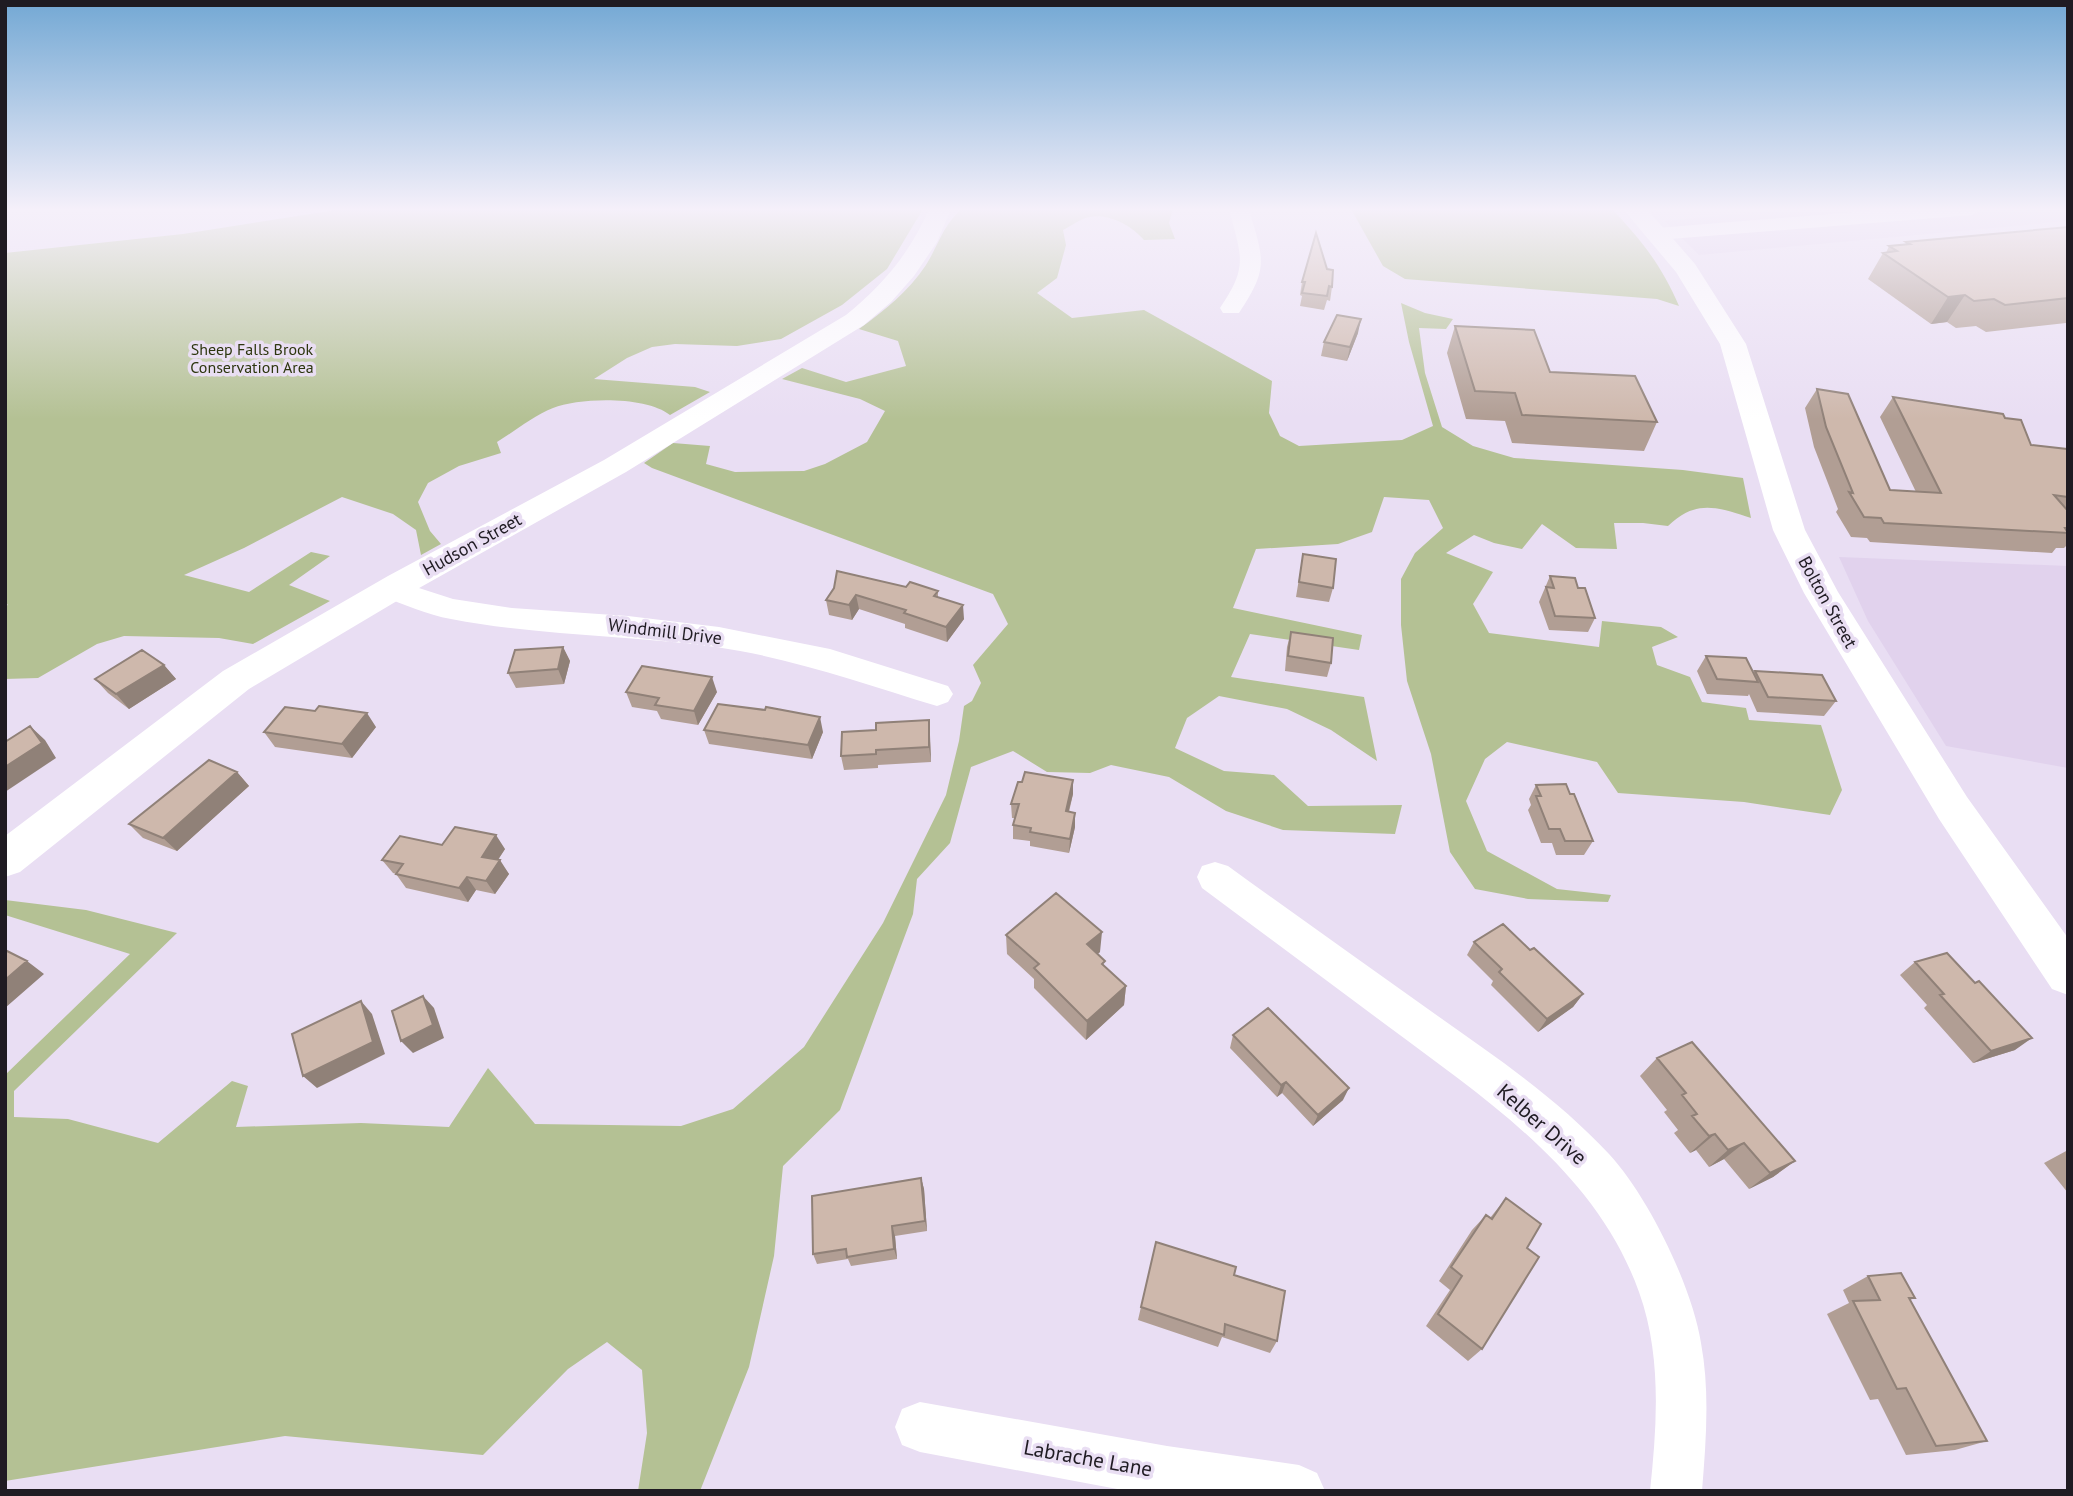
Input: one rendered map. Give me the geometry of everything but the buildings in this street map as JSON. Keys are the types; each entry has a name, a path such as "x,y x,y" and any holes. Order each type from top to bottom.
{"street":[{"name":"Hudson Street","path":"5,860 236,680 391,589 615,466 855,320 876,305 900,279"},
{"path":"1231,308 1250,279"},
{"name":"Bolton Street","path":"1691,279 1732,344 1789,530 1821,593 1953,808 2068,975"},
{"name":"Windmill Drive","path":"391,589 450,609 719,637 830,660 937,694"},
{"name":"Kelber Drive","path":"1215,877 1473,1065 1551,1126 1595,1171 1628,1219 1656,1275 1677,1342 1682,1427 1676,1491"},
{"name":"Labrache Lane","path":"920,1427 1167,1472 1299,1491"}],"shaded area":[{"path":"1839,557 2068,566 2068,768 1946,746 1868,621"}],"green space":[{"name":"Sheep Falls Brook Conservation Area","path":"5,279 875,279 842,305 781,339 737,346 675,344 652,347 627,358 594,379 695,387 710,392 670,415 646,404 596,400 565,404 538,415 497,442 501,453 459,466 428,483 418,502 430,531 441,544 421,555 416,530 393,514 342,497 244,548 184,575 249,592 311,552 330,556 289,585 330,601 253,644 219,638 124,636 97,644 38,678 5,679 5,606 8,605 5,602"},
{"path":"916,279 1056,279 1037,293 1072,318 1144,310 1272,381 1269,413 1280,436 1299,446 1402,440 1433,426 1401,303 1425,313 1453,319 1446,329 1419,328 1425,373 1442,427 1473,446 1514,458 1683,470 1743,478 1751,518 1707,508 1688,512 1668,526 1614,523 1617,549 1576,548 1542,524 1522,549 1474,535 1446,553 1493,572 1473,604 1489,633 1599,647 1602,621 1661,627 1678,637 1652,647 1657,665 1690,677 1702,702 1746,708 1749,720 1821,725 1842,790 1830,815 1744,802 1618,793 1597,762 1507,742 1485,759 1466,801 1487,851 1557,889 1611,895 1608,902 1528,899 1475,889 1450,852 1431,754 1407,681 1401,625 1401,579 1415,553 1443,528 1429,500 1384,497 1372,532 1338,544 1256,549 1233,608 1362,635 1359,650 1250,634 1231,677 1364,697 1377,761 1331,730 1287,709 1219,696 1187,718 1175,748 1224,771 1274,775 1308,806 1402,805 1395,834 1283,830 1226,811 1169,777 1111,765 1090,773 1047,772 1013,751 971,767 950,843 917,879 913,914 840,1110 783,1166 774,1256 749,1367 700,1491 638,1491 647,1433 642,1370 607,1342 568,1369 483,1455 285,1436 5,1481 5,1075 130,954 5,915 5,900 86,910 177,933 14,1091 14,1117 68,1119 158,1143 232,1081 248,1086 236,1127 361,1123 449,1127 488,1068 535,1124 681,1126 733,1109 804,1047 883,923 946,795 964,706 972,701 981,683 973,665 1008,624 993,594 644,463 673,443 710,446 706,464 735,472 804,471 825,464 867,442 885,411 860,399 782,379 802,368 846,382 906,366 898,341 859,329 887,308"},
{"path":"1405,279 1666,279 1679,306 1657,299"}]}
